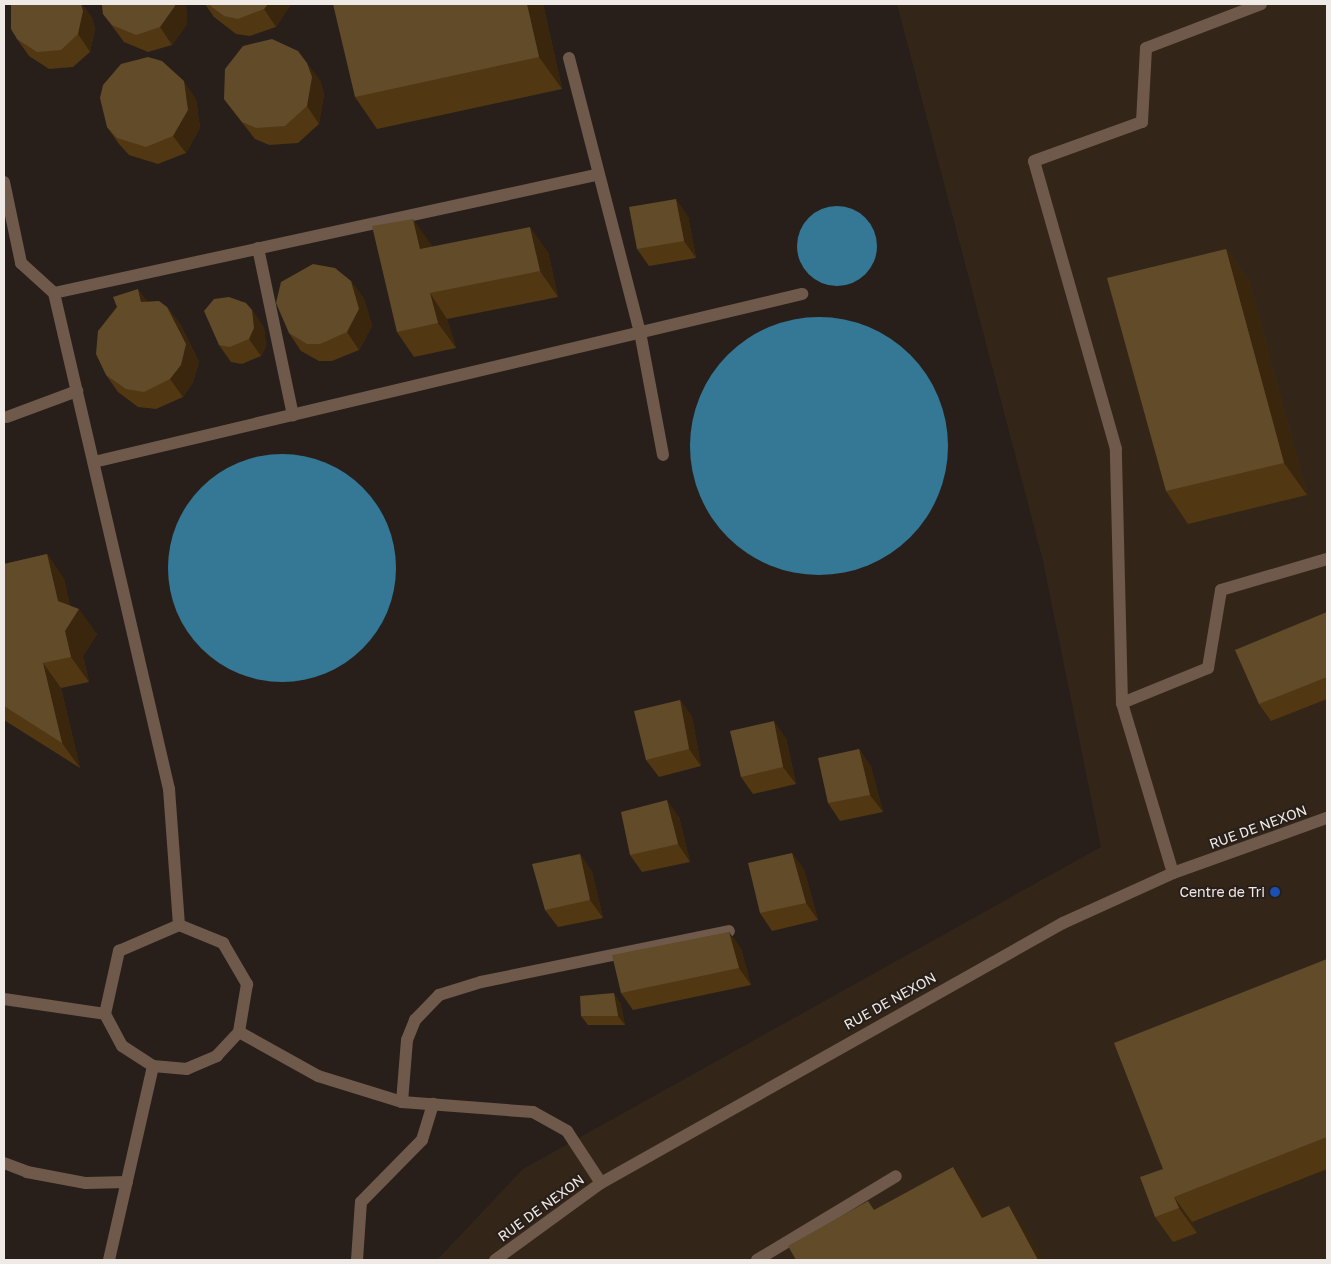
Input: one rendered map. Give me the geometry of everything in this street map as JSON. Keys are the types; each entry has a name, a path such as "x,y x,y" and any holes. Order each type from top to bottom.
{"street":[{"path":"1173,873 1122,703 1116,450 1034,161 1142,122 1146,48 1261,4"},
{"path":"568,58 596,175 640,332 662,455"},
{"path":"54,293 596,175"},
{"path":"4,182 21,262 54,293 94,462 169,789 179,925"},
{"path":"258,248 293,415"},
{"path":"94,462 802,294"},
{"path":"7,417 77,391"},
{"path":"1122,703 1208,668 1221,590 1327,559"},
{"name":"RUE DE NEXON","path":"494,1260 601,1183 1030,941 1173,873 1327,818"},
{"path":"179,925 223,943 247,984 239,1032 217,1056 194,1066 154,1066 122,1046 105,1014 119,951 179,925"},
{"path":"402,1102 407,1040 415,1020 439,995 481,982 729,931"},
{"path":"4,999 105,1014"},
{"path":"239,1032 318,1076 402,1102 533,1112 567,1131 601,1183"},
{"path":"109,1260 154,1066"},
{"path":"357,1260 361,1202 422,1140 433,1104"},
{"path":"4,1163 27,1172 86,1183 127,1182"},
{"path":"757,1260 896,1176"}],"shaded area":[{"path":"897,4 1327,4 1327,1260 437,1260 523,1169 1101,847 1043,561"}],"water":[{"path":"837,206 852,209 865,218 874,231 877,246 874,261 865,274 852,283 837,286 822,283 809,274 800,261 797,246 800,231 809,218 822,209"},
{"path":"819,317 844,320 880,332 901,346 919,364 933,385 938,397 945,421 948,446 945,471 933,507 919,528 901,546 880,560 868,565 844,572 819,575 794,572 758,560 737,546 719,528 705,507 700,495 693,471 690,446 693,421 705,385 719,364 737,346 758,332 770,327 794,320"},
{"path":"271,454 293,454 326,462 346,473 363,487 377,504 388,524 396,557 394,590 388,612 377,632 363,649 346,663 326,674 293,682 271,682 238,674 228,669 209,656 194,641 176,612 168,579 168,557 176,524 181,514 194,495 209,480 238,462"}],"building":[{"path":"11,4 81,4 83,11 78,34 61,50 37,52 17,39 11,29"},
{"path":"102,4 175,4 175,6 160,27 136,35 112,25 103,14"},
{"path":"208,4 268,4 264,9 238,19 224,16"},
{"path":"333,4 527,4 539,57 355,97"},
{"path":"272,39 298,51 307,63 312,77 307,106 285,126 256,128 242,122 224,99 225,69 243,46"},
{"path":"148,57 162,61 184,81 188,110 173,136 146,147 117,138 107,127 100,98 103,85 121,64"},
{"path":"676,199 684,241 637,249 629,207"},
{"path":"413,219 420,249 530,227 540,271 430,293 438,323 397,332 372,226"},
{"path":"1226,249 1284,463 1166,491 1107,278"},
{"path":"313,264 335,268 351,281 359,309 347,332 320,344 307,344 289,333 276,303 281,282"},
{"path":"138,289 141,302 159,301 167,307 186,344 181,365 170,379 144,392 126,389 106,375 96,354 98,331 117,307 113,297"},
{"path":"229,297 246,303 252,310 254,328 249,339 230,347 219,345 204,311 214,299"},
{"path":"47,554 58,601 79,609 65,631 71,657 43,663 62,743 4,706 4,564"},
{"path":"1327,612 1327,677 1259,704 1235,650"},
{"path":"680,700 689,749 646,760 634,711"},
{"path":"774,721 783,767 741,777 730,731"},
{"path":"859,749 870,795 828,803 818,758"},
{"path":"667,800 678,844 630,855 621,812"},
{"path":"792,853 806,903 760,913 748,863"},
{"path":"580,854 590,900 545,910 532,864"},
{"path":"729,932 739,968 621,993 612,955"},
{"path":"1327,959 1327,1137 1174,1197 1179,1208 1155,1217 1140,1177 1163,1169 1114,1043"},
{"path":"614,993 618,1016 581,1016 580,996"},
{"path":"953,1167 982,1218 1009,1206 1038,1260 796,1260 788,1246 868,1201 874,1210"}],"place":[{"name":"Centre de Tri","path":"1275,892"}]}
